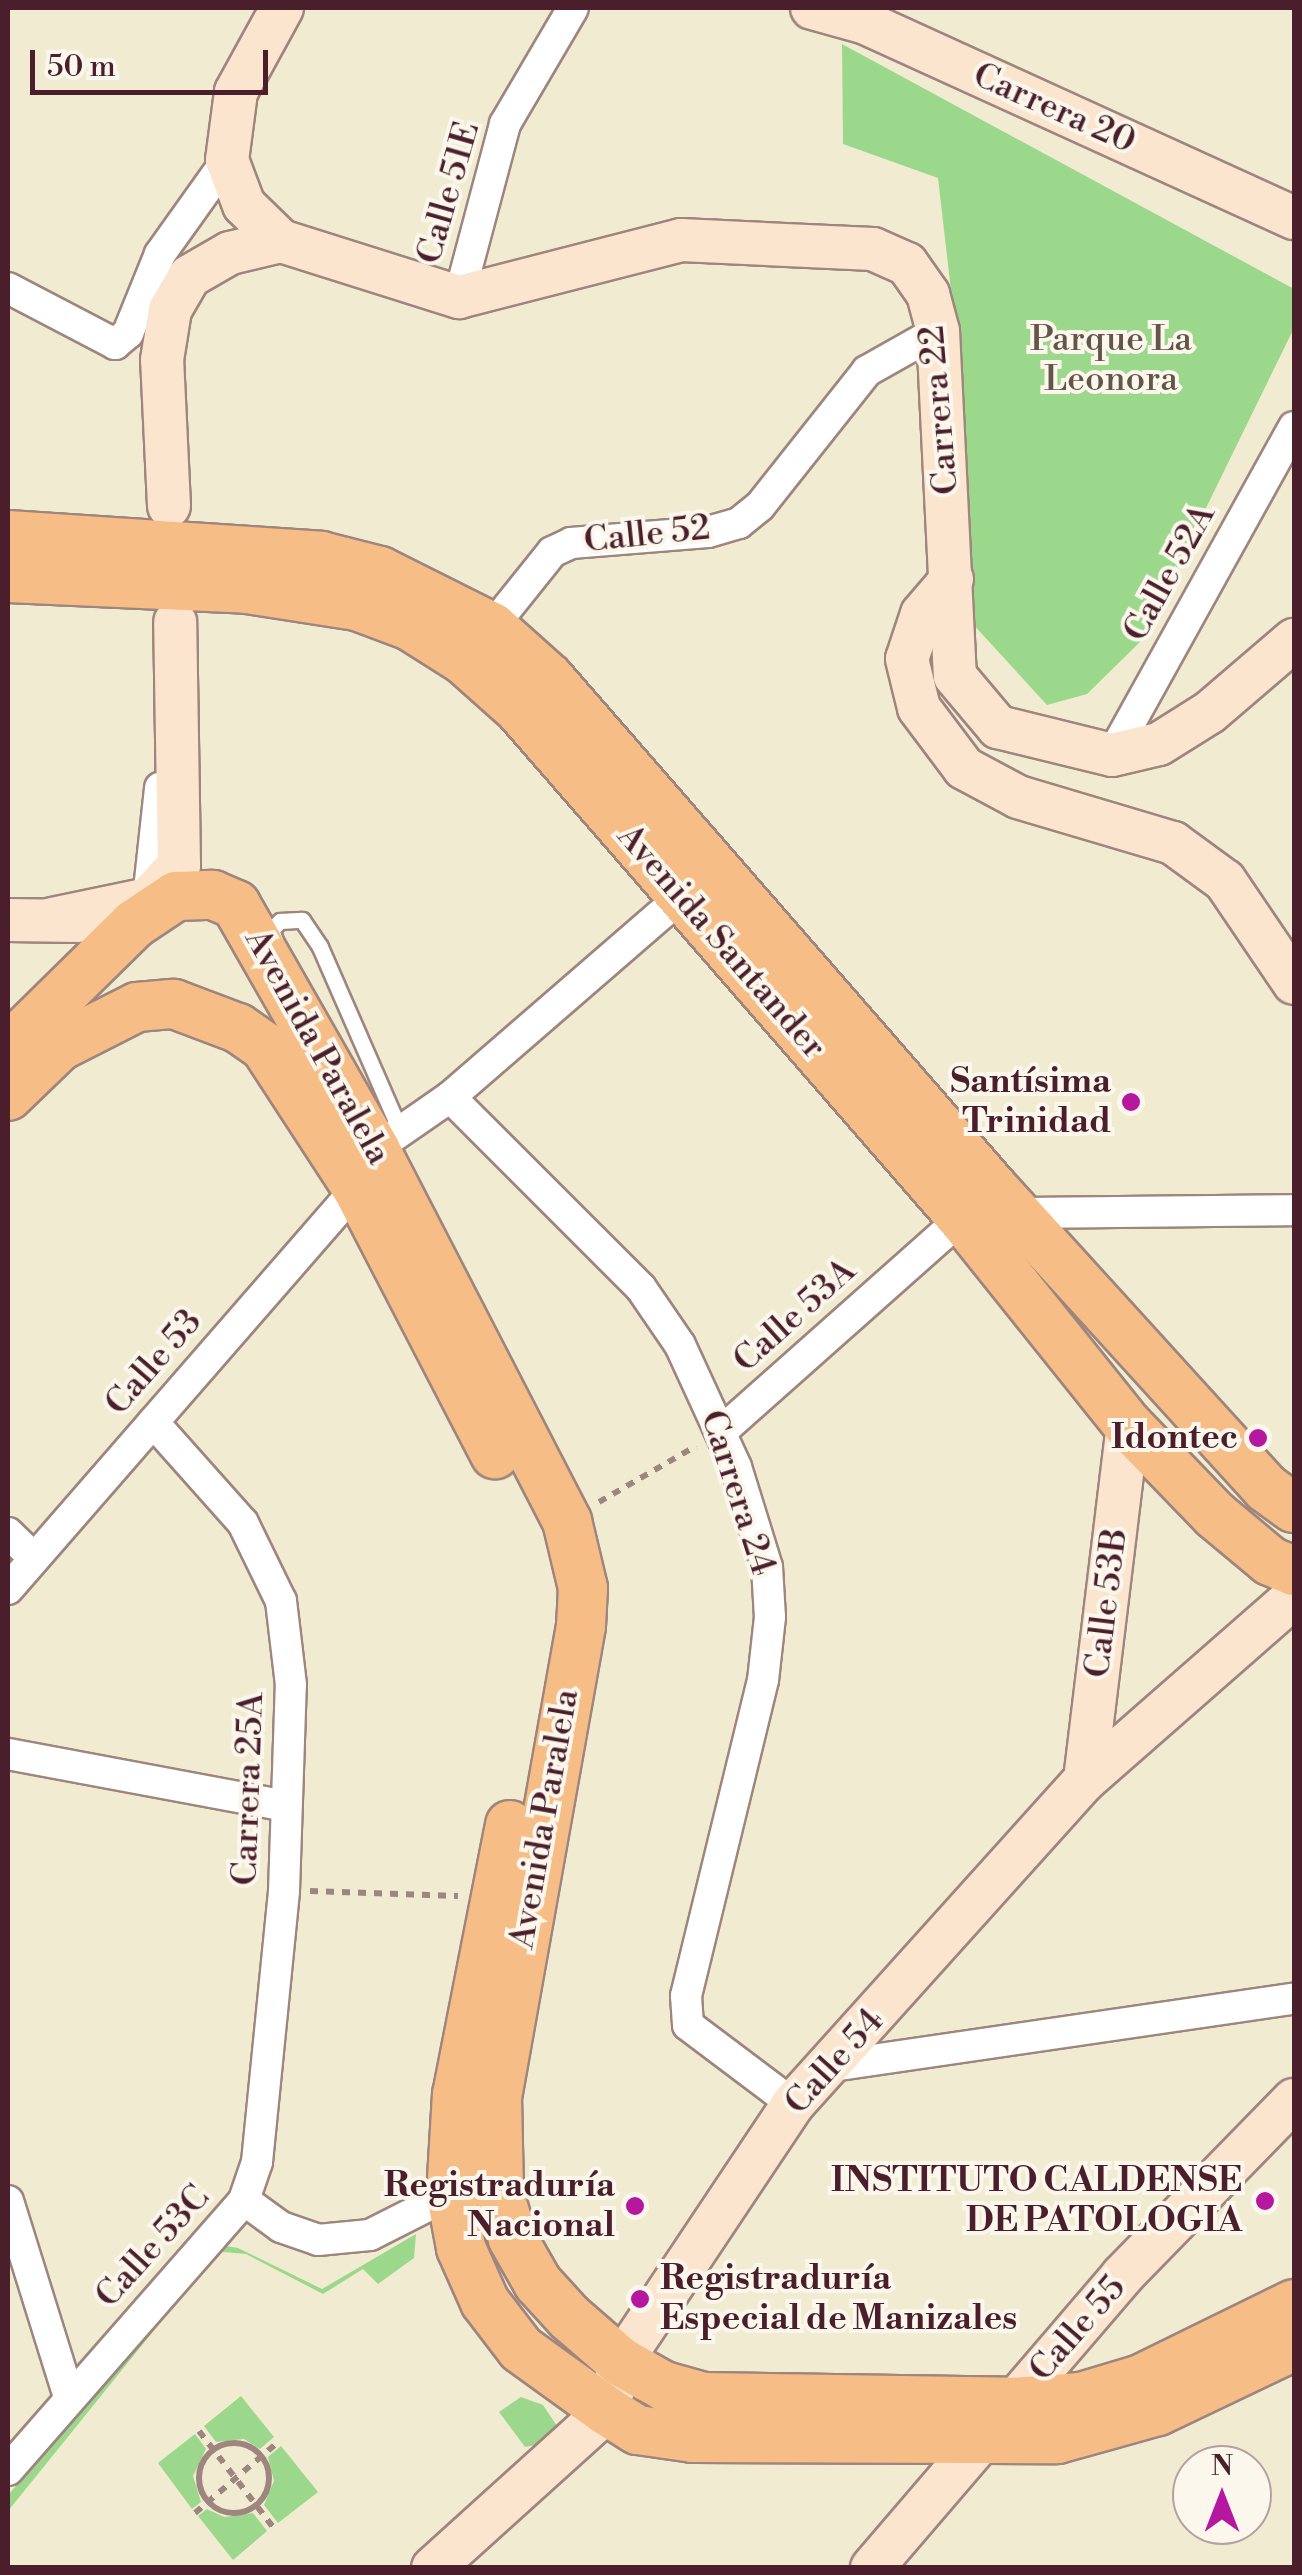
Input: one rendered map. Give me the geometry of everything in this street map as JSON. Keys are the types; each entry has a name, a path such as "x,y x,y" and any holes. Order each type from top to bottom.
{"main road":[{"path":"282,8 236,92 228,160 244,205 282,242 459,297"},
{"name":"Carrera 20","path":"812,8 871,16 1294,218"},
{"path":"230,253 244,205"},
{"name":"Carrera 22","path":"459,297 681,240 873,249 907,264 928,294 938,331 956,676 998,727 1112,755"},
{"path":"169,506 162,360 170,310 190,276 230,253 282,242"},
{"name":"Avenida Santander","path":"8,535 321,556 380,571 492,627 549,678 1015,1213 1266,1488 1294,1508"},
{"name":"Avenida Santander","path":"8,578 168,604 298,595 358,606 410,626 464,660 519,709 962,1218 1128,1425 1215,1515 1270,1561 1294,1571"},
{"path":"952,579 922,614 907,659 919,708 964,768 1018,797 1173,843 1225,881 1294,982"},
{"path":"8,920 141,911 179,865 182,836 168,604"},
{"path":"1112,755 1160,744 1210,712 1294,640"},
{"path":"182,836 245,922 247,983 234,1000 204,1010"},
{"name":"Avenida Paralela","path":"8,1048 141,911 176,896 213,895 245,922 378,1156 566,1521 583,1588 581,1626 497,2096 499,2193 512,2239 538,2283 620,2362 664,2386 704,2397 1014,2402 1081,2397 1141,2380 1294,2304"},
{"name":"Avenida Paralela","path":"8,1096 94,1024 137,1007 204,1010 264,1048 378,1156 546,1560 549,1629 457,2094 451,2194 461,2248 485,2302 522,2348 638,2430 693,2438 1057,2440 1120,2426 1294,2346"},
{"name":"Calle 53B","path":"1086,1780 1128,1425"},
{"name":"Calle 54","path":"607,2411 620,2362 793,2104 832,2066 1086,1780 1294,1597"},
{"name":"Calle 55","path":"872,2568 1122,2276 1294,2100"},
{"path":"433,2568 607,2411"}],"street":[{"name":"Calle 51E","path":"459,297 505,124 574,8"},
{"path":"8,288 115,344 128,334 160,254 228,160"},
{"name":"Calle 52","path":"492,627 552,552 571,542 708,532 739,523 760,506 867,371 938,331"},
{"name":"Calle 52A","path":"1112,755 1294,427"},
{"path":"141,911 160,774 168,604"},
{"name":"Calle 53","path":"8,1589 31,1554 153,1422 378,1156 681,898"},
{"name":"Carrera 24","path":"450,1096 642,1288 680,1345 723,1430 767,1567 770,1617 763,1680 686,1996 688,2026 793,2104"},
{"path":"1015,1213 1294,1210"},
{"name":"Calle 53A","path":"723,1430 962,1218"},
{"name":"Carrera 25A","path":"153,1422 243,1523 282,1601 291,1685 284,1891 257,2162 244,2200"},
{"path":"8,1533 31,1554"},
{"path":"8,1754 286,1806"},
{"path":"832,2066 1294,1999"},
{"name":"Calle 53C","path":"8,2470 244,2200 281,2227 318,2240 370,2235 451,2194"},
{"path":"8,2201 69,2397"}],"lane":[{"path":"336,1081 325,1043 271,930 280,921 302,920 320,947 378,1156"}],"path":[{"path":"566,1521 723,1430"},
{"path":"284,1891 496,1897"},
{"path":"199,2430 273,2527"},
{"path":"195,2513 278,2442"},
{"path":"244,2444 261,2456 269,2482 256,2505 236,2514 208,2502 198,2474 213,2450 244,2444"}],"green space":[{"name":"Parque La Leonora","path":"842,44 1294,289 1294,328 1141,641 1087,694 1047,705 960,610 964,403 938,178 843,144"},
{"path":"416,2234 414,2258 378,2284 363,2269 323,2294 246,2254 223,2252 211,2259 226,2246 238,2248 322,2289"},
{"path":"172,2308 8,2511 8,2495"},
{"path":"241,2396 274,2437 260,2449 244,2439 216,2442 204,2426"},
{"path":"521,2397 543,2405 559,2429 557,2441 525,2447 499,2412"},
{"path":"195,2434 206,2449 193,2476 201,2502 192,2509 158,2463"},
{"path":"281,2446 318,2492 278,2523 264,2505 274,2481 268,2457"},
{"path":"207,2509 224,2517 253,2513 267,2531 233,2560 198,2516"}],"place":[{"name":"Santísima Trinidad","path":"1131,1102"},
{"name":"Idontec","path":"1258,1438"},
{"name":"INSTITUTO CALDENSE DE PATOLOGIA","path":"1265,2201"},
{"name":"Registraduría Nacional","path":"635,2206"},
{"name":"Registraduría Especial de Manizales","path":"640,2299"}]}
